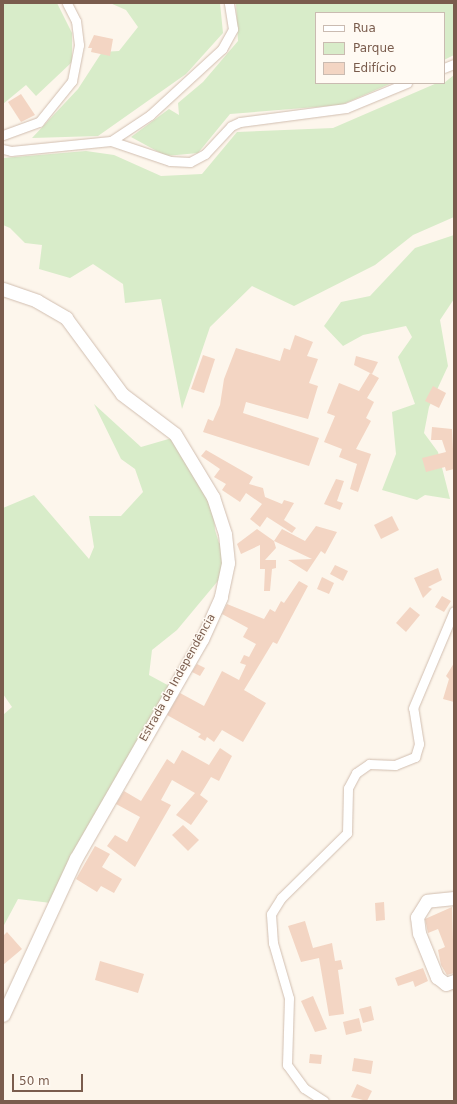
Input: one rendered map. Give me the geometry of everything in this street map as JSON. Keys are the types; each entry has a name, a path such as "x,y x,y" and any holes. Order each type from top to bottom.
{"street":[{"path":"3,135 39,122 72,81 79,45 76,21 67,3"},
{"path":"111,141 150,115 222,49 232,30 229,3"},
{"path":"3,149 11,151 111,141 170,161 190,162 205,154 230,126 240,122 346,108 404,84"},
{"name":"Estrada da Independência","path":"3,289 37,301 66,318 122,394 175,434 213,497 225,534 228,563 221,597 202,639 76,858 3,1015"},
{"path":"324,1101 304,1088 287,1065 289,998 273,943 270,914 281,898 347,833 348,788 356,773 377,762 404,764 418,752 413,708 454,611"},
{"path":"454,898 427,901 417,917 419,933 438,977 446,984 454,981"}],"green space":[{"path":"3,3 57,3 72,33 72,62 36,96 26,85 3,104"},
{"path":"110,3 220,3 223,33 186,74 98,136 32,138 78,89 102,52 119,51 138,27 126,10"},
{"path":"236,3 454,3 454,55 445,60 445,12 315,12 315,84 390,84 341,105 230,114 198,153 166,156 131,137 169,109 179,115 178,103 203,82 238,41"},
{"path":"454,75 454,217 413,235 375,265 294,306 252,286 210,327 182,409 161,299 125,303 123,284 93,264 70,278 39,269 42,245 25,243 10,228 3,225 3,158 86,151 114,155 161,176 202,174 237,132 333,128 435,84 445,84 445,82"},
{"path":"454,235 454,299 440,320 448,366 429,407 424,433 438,452 450,499 425,495 417,500 382,490 396,454 392,412 415,404 398,357 412,337 406,326 363,335 343,346 324,326 341,302 370,296 415,248"},
{"path":"94,404 141,447 172,438 213,502 215,530 219,543 223,543 222,576 177,630 152,650 149,675 173,688 51,903 18,899 3,927 3,715 12,707 3,694 3,508 34,495 89,559 94,547 89,516 121,516 143,492 135,469 121,459"}],"building":[{"path":"94,35 113,39 110,56 91,52 92,48 88,48"},
{"path":"21,94 35,115 21,122 8,102"},
{"path":"295,335 313,342 307,356 318,359 309,383 318,386 308,419 246,402 243,413 319,438 309,466 203,432 208,419 213,421 220,405 224,379 236,348 280,361 284,348 290,350"},
{"path":"203,355 215,359 204,393 191,389"},
{"path":"356,356 378,362 372,374 354,365"},
{"path":"370,373 379,378 367,398 374,402 366,418 371,421 356,449 371,454 358,492 350,489 357,464 339,457 342,449 324,442 335,416 327,413 339,383 359,391"},
{"path":"433,386 446,393 439,408 425,401"},
{"path":"432,427 452,429 454,469 446,471 445,467 426,472 422,458 446,452 442,440 431,440"},
{"path":"206,450 253,477 249,484 263,488 265,497 282,504 284,500 294,503 284,520 296,528 292,533 267,517 260,527 250,519 262,504 246,493 240,502 222,490 226,484 214,477 220,469 201,456"},
{"path":"336,479 344,481 337,501 343,503 340,510 324,504"},
{"path":"392,516 399,530 381,539 374,525"},
{"path":"316,526 337,532 325,554 321,551 307,572 288,560 312,559 274,541 282,529 305,541"},
{"path":"257,529 274,541 276,548 265,560 276,560 276,568 272,569 270,591 264,591 265,569 260,569 260,545 241,554 237,544"},
{"path":"335,565 348,571 343,581 330,574"},
{"path":"438,568 442,580 428,587 432,589 423,598 414,578"},
{"path":"322,577 334,583 329,594 317,589"},
{"path":"299,581 308,586 277,644 273,642 244,690 266,703 243,742 222,730 214,742 207,737 205,741 198,737 201,734 167,715 180,693 204,706 222,671 239,680 246,665 240,663 244,655 249,657 256,644 243,637 248,628 222,614 227,604 264,619 270,609 275,612 281,601 284,603"},
{"path":"442,596 451,601 444,612 435,607"},
{"path":"410,607 420,615 406,632 396,623"},
{"path":"454,663 454,702 443,699 449,679 446,676"},
{"path":"197,664 205,668 200,676 192,672"},
{"path":"220,748 232,756 219,781 211,777 200,795 208,801 191,825 176,815 195,793 172,780 161,800 171,805 135,867 107,846 115,835 127,842 140,817 116,804 124,791 141,801 167,759 174,764 182,750 209,765"},
{"path":"183,825 199,840 188,851 172,835"},
{"path":"95,846 110,854 102,867 122,879 114,893 101,886 97,892 76,879"},
{"path":"384,902 385,920 376,921 375,903"},
{"path":"452,907 454,973 447,975 441,965 438,950 445,947 438,929 428,933 425,919"},
{"path":"305,921 313,948 332,943 335,961 341,960 343,969 338,970 344,1014 329,1016 319,958 301,962 288,926"},
{"path":"7,932 22,949 3,965 3,936"},
{"path":"100,961 144,974 138,993 95,980"},
{"path":"423,968 428,981 415,987 413,981 398,986 395,978"},
{"path":"313,996 327,1029 315,1032 301,1001"},
{"path":"371,1006 374,1020 363,1023 359,1009"},
{"path":"359,1018 362,1031 346,1035 343,1022"},
{"path":"310,1054 322,1055 321,1064 309,1063"},
{"path":"354,1058 373,1061 371,1074 352,1071"},
{"path":"357,1084 372,1091 367,1101 351,1097"}]}
